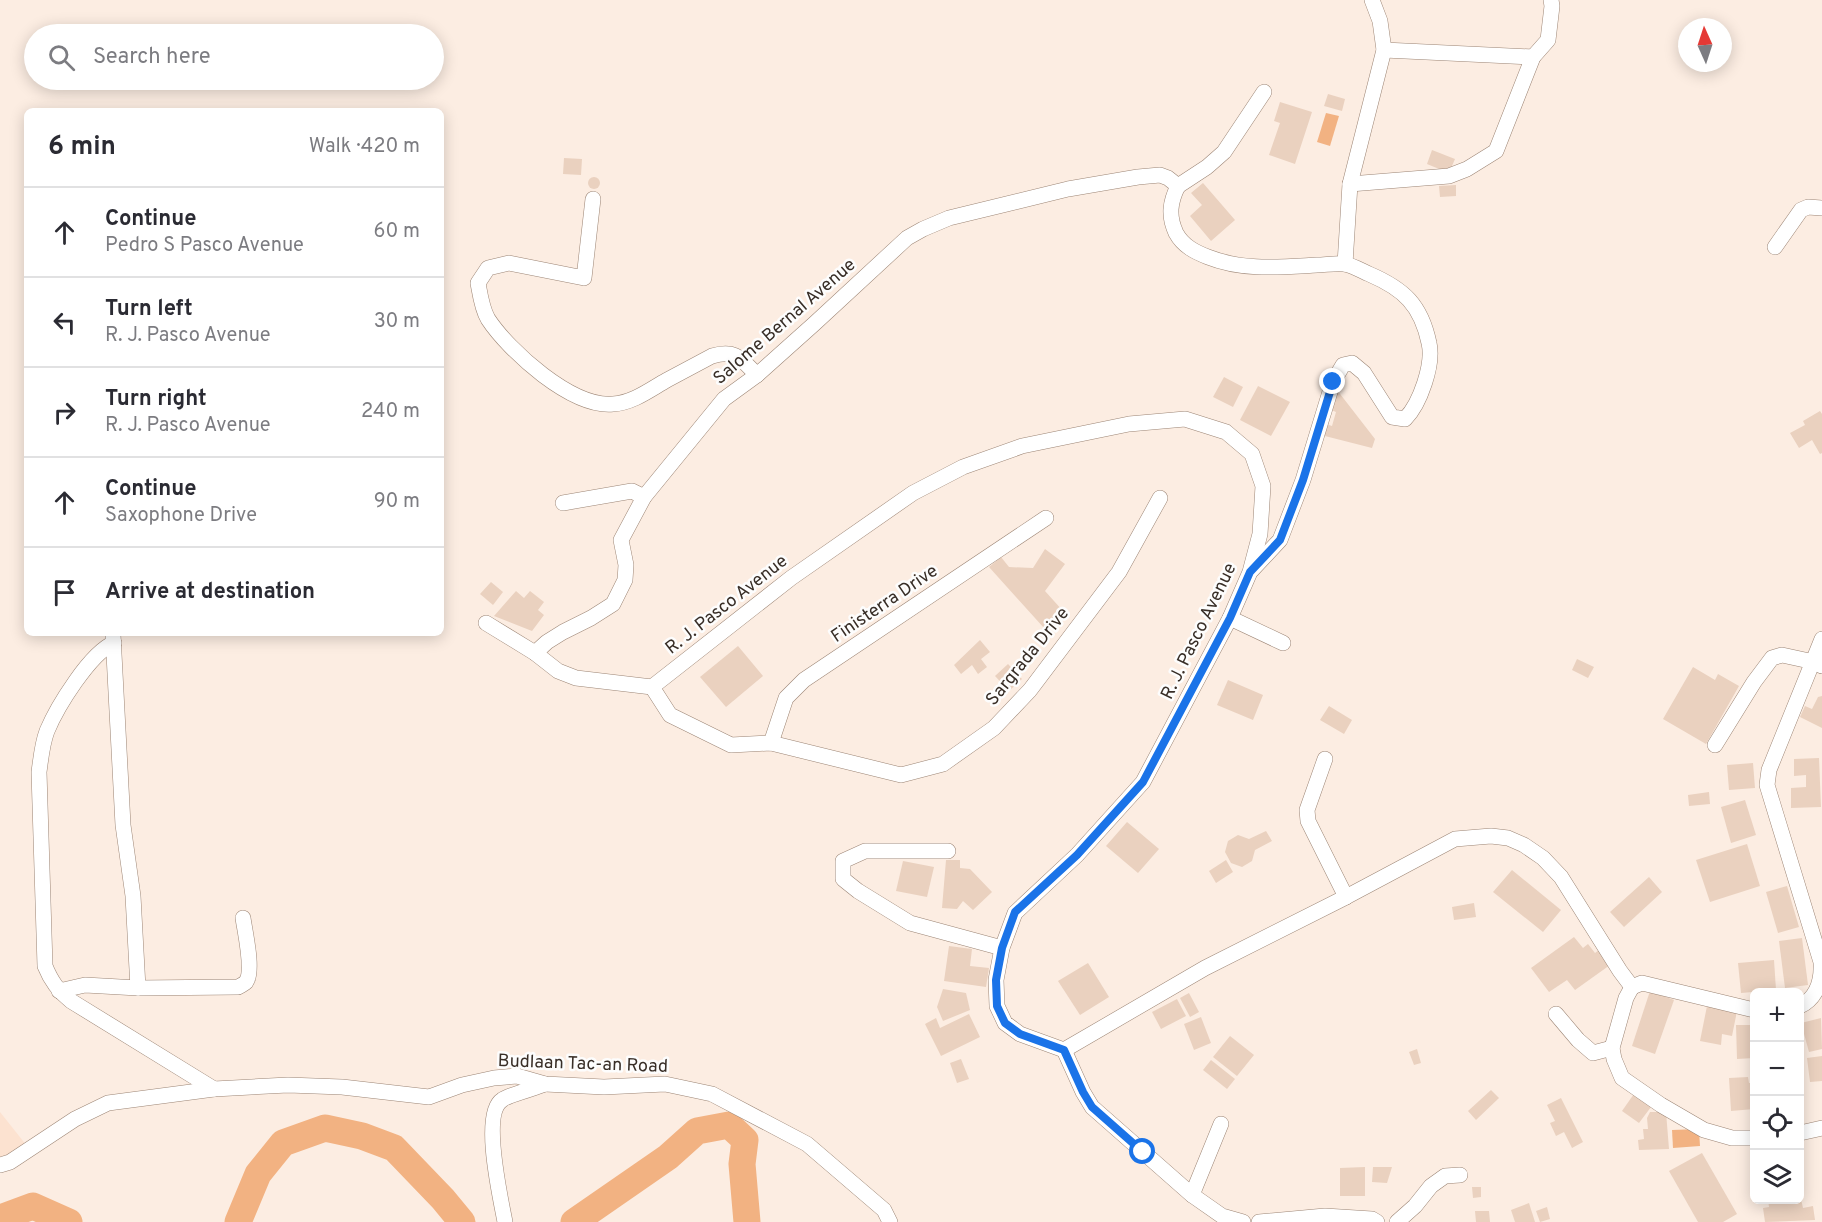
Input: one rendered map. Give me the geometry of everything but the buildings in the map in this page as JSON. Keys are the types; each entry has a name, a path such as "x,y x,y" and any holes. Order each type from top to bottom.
{"street":[{"path":"1346,264 1350,184 1384,50 1380,21 1372,0"},
{"path":"1350,184 1449,176 1467,169 1496,151 1533,57 1548,40 1551,0"},
{"path":"1384,50 1533,57"},
{"path":"1250,572 1280,540 1303,480 1333,382 1343,365 1352,363 1364,373 1392,417 1405,419 1410,414 1426,380 1431,350 1426,330 1415,306 1402,292 1376,277 1346,264 1259,267 1220,262 1194,252 1179,239 1170,213 1171,199 1178,186 1207,167 1224,152 1264,92"},
{"name":"Salome Bernal Avenue","path":"535,653 547,642 613,604 625,580 626,565 621,540 644,496 724,399 757,375 907,238 949,218 1068,189 1161,175 1178,186"},
{"path":"592,199 584,278 509,263 488,268 478,283 486,316 503,339 536,370 567,391 594,403 613,405 633,399 722,353 736,355 757,375"},
{"path":"1775,247 1801,210 1808,207 1822,208"},
{"name":"R. J. Pasco Avenue","path":"652,687 791,578 913,493 963,467 1022,446 1129,424 1185,419 1226,432 1252,454 1263,486 1260,534 1250,572 1230,618 1143,782 1077,855 1015,912 1002,948 996,980 997,1006 1005,1023 1020,1034 1064,1050"},
{"path":"563,503 632,491 644,496"},
{"name":"Sargrada Drive","path":"652,687 670,715 731,745 771,743 901,775 943,764 994,728 1030,690 1119,572 1160,498"},
{"name":"Finisterra Drive","path":"771,743 786,698 804,680 1046,518"},
{"path":"1230,618 1283,643"},
{"path":"486,623 535,653 558,671 576,678 652,687"},
{"path":"113,638 123,825 133,896 138,988"},
{"path":"113,638 99,653 56,712 46,733 42,749 39,772 45,966 59,991 84,1010 214,1089"},
{"path":"1804,1004 1813,996 1818,986 1822,975 1821,962 1767,779 1768,770 1818,664 1822,639"},
{"path":"1715,745 1772,658 1782,655 1818,664"},
{"path":"1326,759 1307,810 1308,821 1346,897"},
{"path":"1243,1222 1222,1216 1192,1195 1092,1107 1064,1050 1204,968 1455,839 1491,836 1508,838 1524,845 1543,858 1561,877 1632,987"},
{"path":"948,851 865,851 843,861 843,879 910,923 1002,948"},
{"path":"59,991 85,985 138,988 238,987 245,983 249,976 243,918"},
{"path":"1750,1009 1642,983 1632,987 1626,998 1612,1048 1622,1078 1661,1105 1704,1131 1732,1138 1750,1138"},
{"path":"1556,1014 1578,1040 1593,1053 1612,1048"},
{"name":"Budlaan Tac-an Road","path":"0,1165 10,1162 75,1119 108,1103 214,1089 288,1085 331,1086 429,1097 494,1078 517,1076 545,1084 604,1087 665,1084 712,1094 807,1144 884,1210 890,1222"},
{"path":"505,1222 492,1136 495,1109 501,1100 545,1084"},
{"path":"1192,1195 1221,1124"},
{"path":"1804,1132 1822,1128"},
{"path":"1397,1222 1431,1186 1445,1176 1460,1175"},
{"path":"1259,1222 1324,1216 1372,1219 1377,1222"}],"shaded area":[{"path":"1326,113 1339,116 1330,146 1317,142"},
{"path":"0,1112 27,1146 0,1159"},
{"path":"1699,1129 1700,1146 1673,1148 1672,1130"}],"waterway":[{"path":"574,1222 668,1157 697,1131 729,1125 745,1140 742,1164 747,1222"},
{"path":"238,1222 258,1174 283,1143 325,1128 362,1136 394,1148 462,1222"},
{"path":"0,1218 33,1206 69,1222"}],"route":[{"path":"1143,1152 1092,1107 1064,1050 1020,1034 1005,1023 997,1006 996,980 1002,948 1015,912 1077,855 1143,782 1230,618 1250,572 1280,540 1303,480 1333,382"}]}
